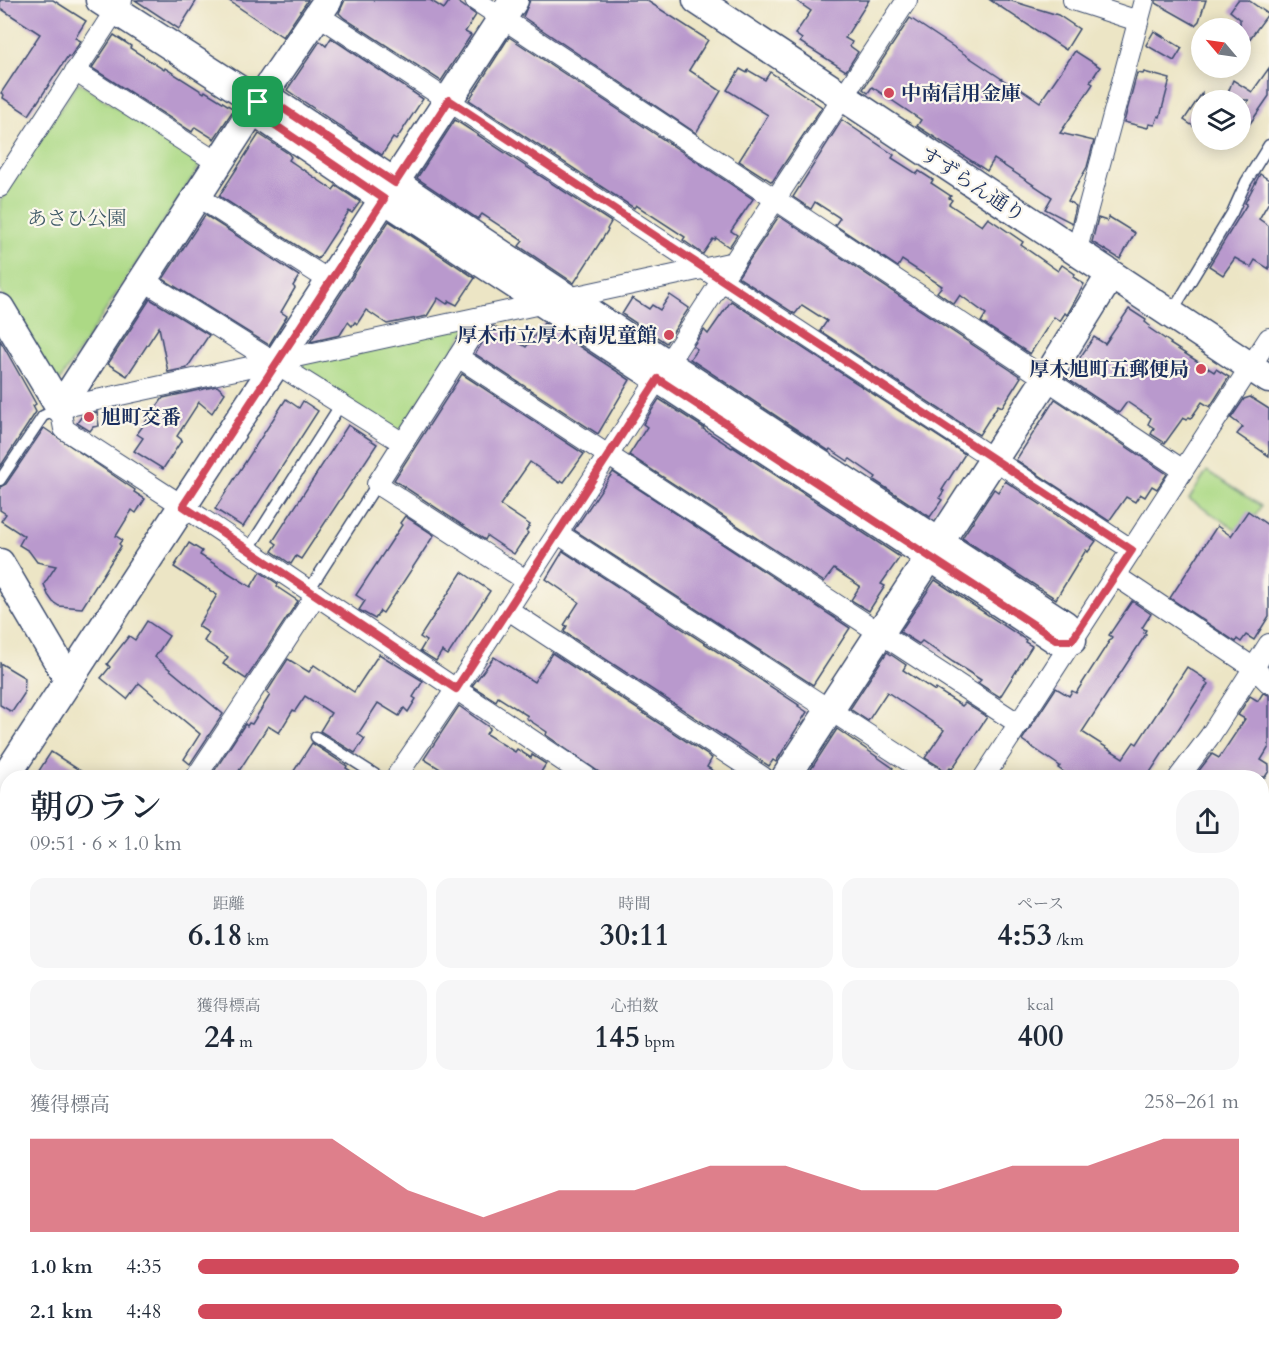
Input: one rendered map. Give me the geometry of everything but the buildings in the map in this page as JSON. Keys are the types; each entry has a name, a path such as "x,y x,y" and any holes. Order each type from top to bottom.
{"street":[{"path":"475,0 508,9 776,200 1183,470"},
{"name":"すずらん通り","path":"697,0 1260,374"},
{"path":"401,770 907,0"},
{"path":"1073,0 1138,21"},
{"path":"1076,253 1144,0"},
{"path":"0,187 75,71 113,3 258,102 269,99 389,191 936,550 1065,625 1072,640"},
{"path":"60,408 258,102 323,7 449,100 1132,550"},
{"path":"10,770 508,9"},
{"path":"75,71 218,163"},
{"path":"197,196 330,281"},
{"path":"60,408 734,262"},
{"path":"791,770 936,550 1110,276"},
{"path":"143,280 403,443"},
{"path":"0,309 60,408 64,429 183,506 576,770"},
{"path":"484,316 377,484 527,581"},
{"path":"988,770 1183,470 1260,374 1269,338"},
{"path":"458,357 1018,724"},
{"path":"557,533 922,770"},
{"path":"0,563 69,680"},
{"path":"1116,576 1254,668 1269,683"},
{"path":"200,770 312,592"},
{"path":"507,609 752,770"},
{"path":"1184,770 1210,736 1269,644"}],"lane":[{"path":"1170,315 1232,213 1254,167 1269,145"},
{"path":"249,550 341,404"},
{"path":"0,480 43,416 60,408"},
{"path":"312,592 377,484"},
{"path":"316,737 368,770"}],"green space":[{"name":"あさひ公園","path":"78,82 201,164 57,385 52,384 0,291 0,201"},
{"path":"471,323 398,434 296,371 301,363"},
{"path":"1207,471 1261,506 1252,522 1254,541 1189,499"}],"place":[{"name":"中南信用金庫","path":"889,93"},
{"name":"厚木市立厚木南児童館","path":"669,335"},
{"name":"厚木旭町五郵便局","path":"1201,369"},
{"name":"旭町交番","path":"89,417"}],"route":[{"path":"269,99 395,183 449,100 1132,550 1072,640 1057,640 932,556 658,379 456,689 183,506 384,199 259,114 258,102 269,99"}]}
